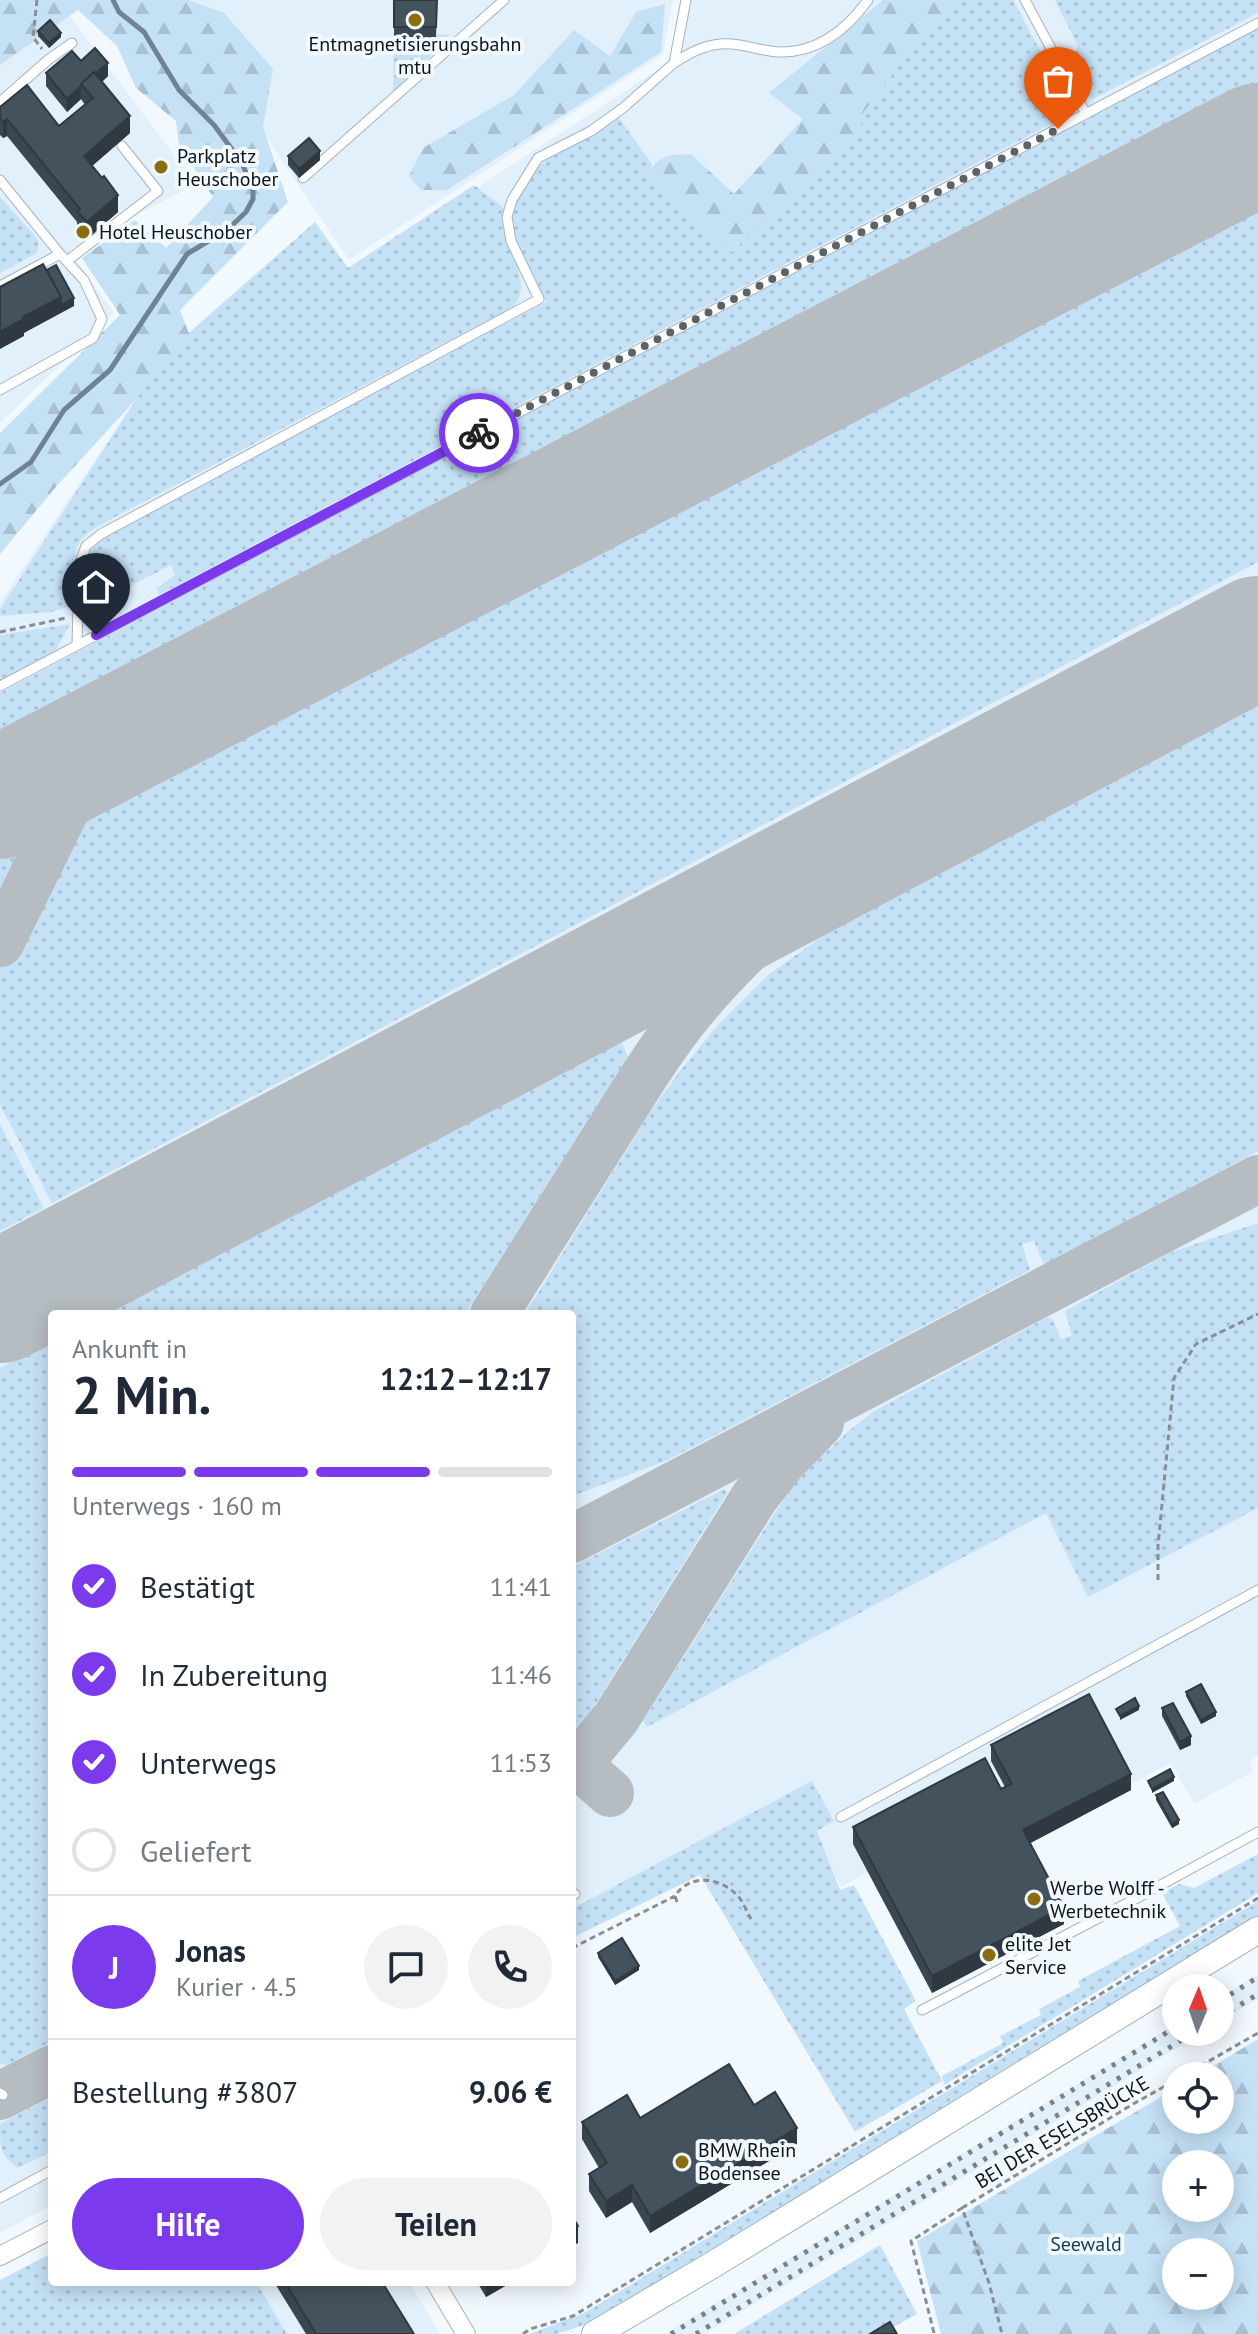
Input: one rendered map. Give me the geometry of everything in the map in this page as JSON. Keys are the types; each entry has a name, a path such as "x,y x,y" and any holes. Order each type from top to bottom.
{"street":[{"path":"595,2334 1258,1930"},
{"path":"0,2256 48,2231"},
{"path":"438,2286 467,2333"}],"lane":[{"path":"303,178 504,0"},
{"path":"674,63 686,0"},
{"path":"77,645 79,565 86,546 101,534 539,299 511,241 507,217 512,200 538,158 591,131 694,50 731,44 781,52 808,48 829,38 854,19 868,0"},
{"path":"1025,0 1086,114"},
{"path":"0,686 1258,23"},
{"path":"0,102 72,43"},
{"path":"0,286 64,258 158,191 122,146"},
{"path":"0,180 84,280 102,319 93,338 0,390"},
{"path":"841,1817 1258,1590"},
{"path":"922,2010 1258,1832"},
{"path":"1,2195 48,2172"}],"path":[{"path":"37,0 33,37 49,59"},
{"path":"0,632 78,616"},
{"path":"1158,1580 1158,1546 1174,1378 1196,1344 1258,1314"},
{"path":"576,1946 675,1896 681,1887 694,1880 720,1882 739,1897 751,1919"},
{"path":"675,1896 677,1902"},
{"path":"523,2334 573,2316 1258,1898"},
{"path":"1207,2062 1258,2033"},
{"name":"BEI DER ESELSBRÜCKE","path":"934,2333 911,2241 1162,2088"},
{"path":"962,2208 989,2283 1002,2334"}],"shaded area":[{"path":"174,0 673,0 663,54 349,260"},
{"path":"683,0 1258,0 1258,1756 1249,1762 1254,1771 1194,1804 1171,1763 1129,1785 1131,1790 1023,1847 869,1872 841,1887 802,1811 576,1929 576,1310 48,1310 48,2207 0,2233 0,602 167,352 347,273 672,60"},
{"path":"69,15 196,184 69,250 114,313 0,423 0,59"},
{"path":"1258,1974 1258,1999 1234,2014 1234,1989"},
{"path":"1162,2032 1162,2046 1181,2046 705,2334 665,2334"},
{"path":"258,2286 411,2286 440,2334 287,2334"}],"green space":[{"path":"0,0 188,0 224,13 273,69 263,127 288,202 180,310 191,339 55,488 0,554 0,433 120,315 82,258 135,220 166,248 213,197 179,145 176,121 136,88 117,46 78,10 0,65"},
{"path":"883,0 963,0 931,25 862,114 860,134 732,252 687,217 650,173 653,167 666,157 691,154 734,194 803,119 769,93"},
{"path":"963,0 1013,0 1044,58 1041,71 1027,83 1029,95 1035,101 1042,100 1058,86 1068,110 1066,116 159,595 157,588 175,575 171,565 122,590 88,602 83,575 87,559 103,537 546,302 515,237 511,215 519,194 535,170 547,160 592,136 618,117 652,164 650,173 732,252 861,114 931,25"},
{"path":"1055,0 1258,0 1258,13 1093,99 1084,95 1070,68 1078,46"},
{"path":"665,4 661,52 447,190 421,190 409,176 423,148 514,95 574,30 610,56 636,12"},
{"path":"1258,28 1258,562 52,1203 0,1105 0,693"},
{"path":"438,34 449,35 393,93 394,41 437,42"},
{"path":"474,185 504,208 503,227 520,277 519,297 514,306 87,533 79,543 74,560 71,606 50,612 0,616 0,609 167,352 315,222 348,268"},
{"path":"0,197 37,238 39,245 37,253 0,273"},
{"path":"70,624 56,650 0,680 0,635"},
{"path":"1258,706 1258,1151 1044,1265 1034,1241 1022,1244 1030,1270 668,1460 576,1494 576,1310 527,1310 650,1112 680,1071 717,1026 768,975 824,935"},
{"path":"620,1038 628,1057 468,1310 109,1310"},
{"path":"0,1124 44,1208 0,1231"},
{"path":"1258,1223 1258,1508 1088,1597 1046,1513 647,1727 643,1721 776,1511 802,1474 850,1430 874,1411 1048,1317 1053,1320 1061,1339 1072,1335 1065,1311 1169,1253"},
{"path":"48,1342 48,2043 7,2065 0,2064 0,1368"},
{"path":"724,1489 727,1493 592,1710 576,1728 576,1565"},
{"path":"812,1781 834,1821 817,1831 840,1890 854,1885 916,2001 904,2009 942,2081 855,2132 700,1875 576,1936 576,1907"},
{"path":"1258,1854 1258,1893 944,2085 942,2076 1003,2043 1000,2036 1041,2015 1039,2009 1080,1987 1078,1981 1180,1926 1162,1893 1179,1884 1194,1888"},
{"path":"1258,1901 1258,1922 1172,1974 1162,1974 1162,1980 591,2323 556,2334 529,2334 586,2312"},
{"name":"Seewald","path":"1258,2039 1258,2334 941,2334 917,2241 1162,2096 1162,2134 1234,2134 1234,2062 1219,2062"},
{"path":"48,2098 48,2153 18,2168 2,2150 0,2124"},
{"path":"880,2245 917,2314 881,2334 734,2334"},
{"path":"48,2255 48,2286 258,2286 287,2334 0,2334 0,2280"}],"building":[{"name":"Entmagnetisierungsbahn mtu","path":"394,0 437,0 436,27 394,27"},
{"path":"50,20 61,33 49,43 38,31"},
{"path":"95,48 108,63 94,72 67,99 46,73 72,51 81,61"},
{"path":"94,72 130,116 84,156 118,195 87,222 77,211 80,209 7,119 3,122 0,107 27,85 59,126 93,98 81,84"},
{"path":"309,138 320,151 299,169 288,156"},
{"path":"43,264 61,297 0,332 0,287"},
{"path":"56,265 74,298 61,305 61,297 47,270"},
{"path":"1201,1684 1216,1712 1201,1720 1186,1692"},
{"path":"1089,1694 1131,1774 1023,1830 1064,1907 932,1976 853,1827 985,1758 1001,1789 1012,1784 991,1745"},
{"path":"1135,1698 1139,1706 1120,1716 1116,1709"},
{"path":"1173,1703 1191,1736 1180,1742 1162,1708"},
{"path":"1170,1769 1174,1777 1152,1789 1148,1781"},
{"path":"1163,1792 1179,1820 1172,1824 1156,1795"},
{"path":"622,1938 639,1966 615,1981 598,1953"},
{"name":"BMW Rhein Bodensee","path":"729,2064 754,2105 775,2092 797,2128 650,2216 632,2185 606,2201 589,2174 607,2163 582,2122 627,2095 640,2118"},
{"path":"287,2286 384,2286 414,2334 316,2334"},
{"path":"890,2322 897,2334 870,2334"}],"waterway":[{"path":"0,484 31,462 64,410 110,370 187,254 227,230 246,212 253,199 253,190 242,163 214,125 179,90 144,32 119,12 113,0"}],"taxiway":[{"path":"0,943 96,748"},
{"path":"497,1310 647,1071 694,1007 744,953 798,904 916,818"},
{"path":"576,1537 1258,1179"},
{"path":"576,1766 616,1718 754,1498 783,1461 820,1423"},
{"path":"576,1770 585,1771 610,1793"},
{"path":"0,2096 48,2071"}],"runway":[{"path":"0,798 1258,144"},
{"path":"0,1302 1258,637"}],"railway":[{"path":"1234,1992 1258,1977"},
{"path":"1234,2009 1258,1994"},
{"path":"671,2334 1162,2036"},
{"path":"696,2334 1172,2046"}],"way so far":[{"path":"479,433 1058,129"}],"place":[{"name":"Entmagnetisierungsbahn mtu","path":"415,20"},
{"name":"Parkplatz Heuschober","path":"161,167"},
{"name":"Hotel Heuschober","path":"83,232"},
{"name":"Werbe Wolff - Werbetechnik","path":"1034,1899"},
{"name":"elite Jet Service","path":"989,1955"},
{"name":"BMW Rhein Bodensee","path":"682,2162"}],"route":[{"path":"96,635 479,433"}]}
